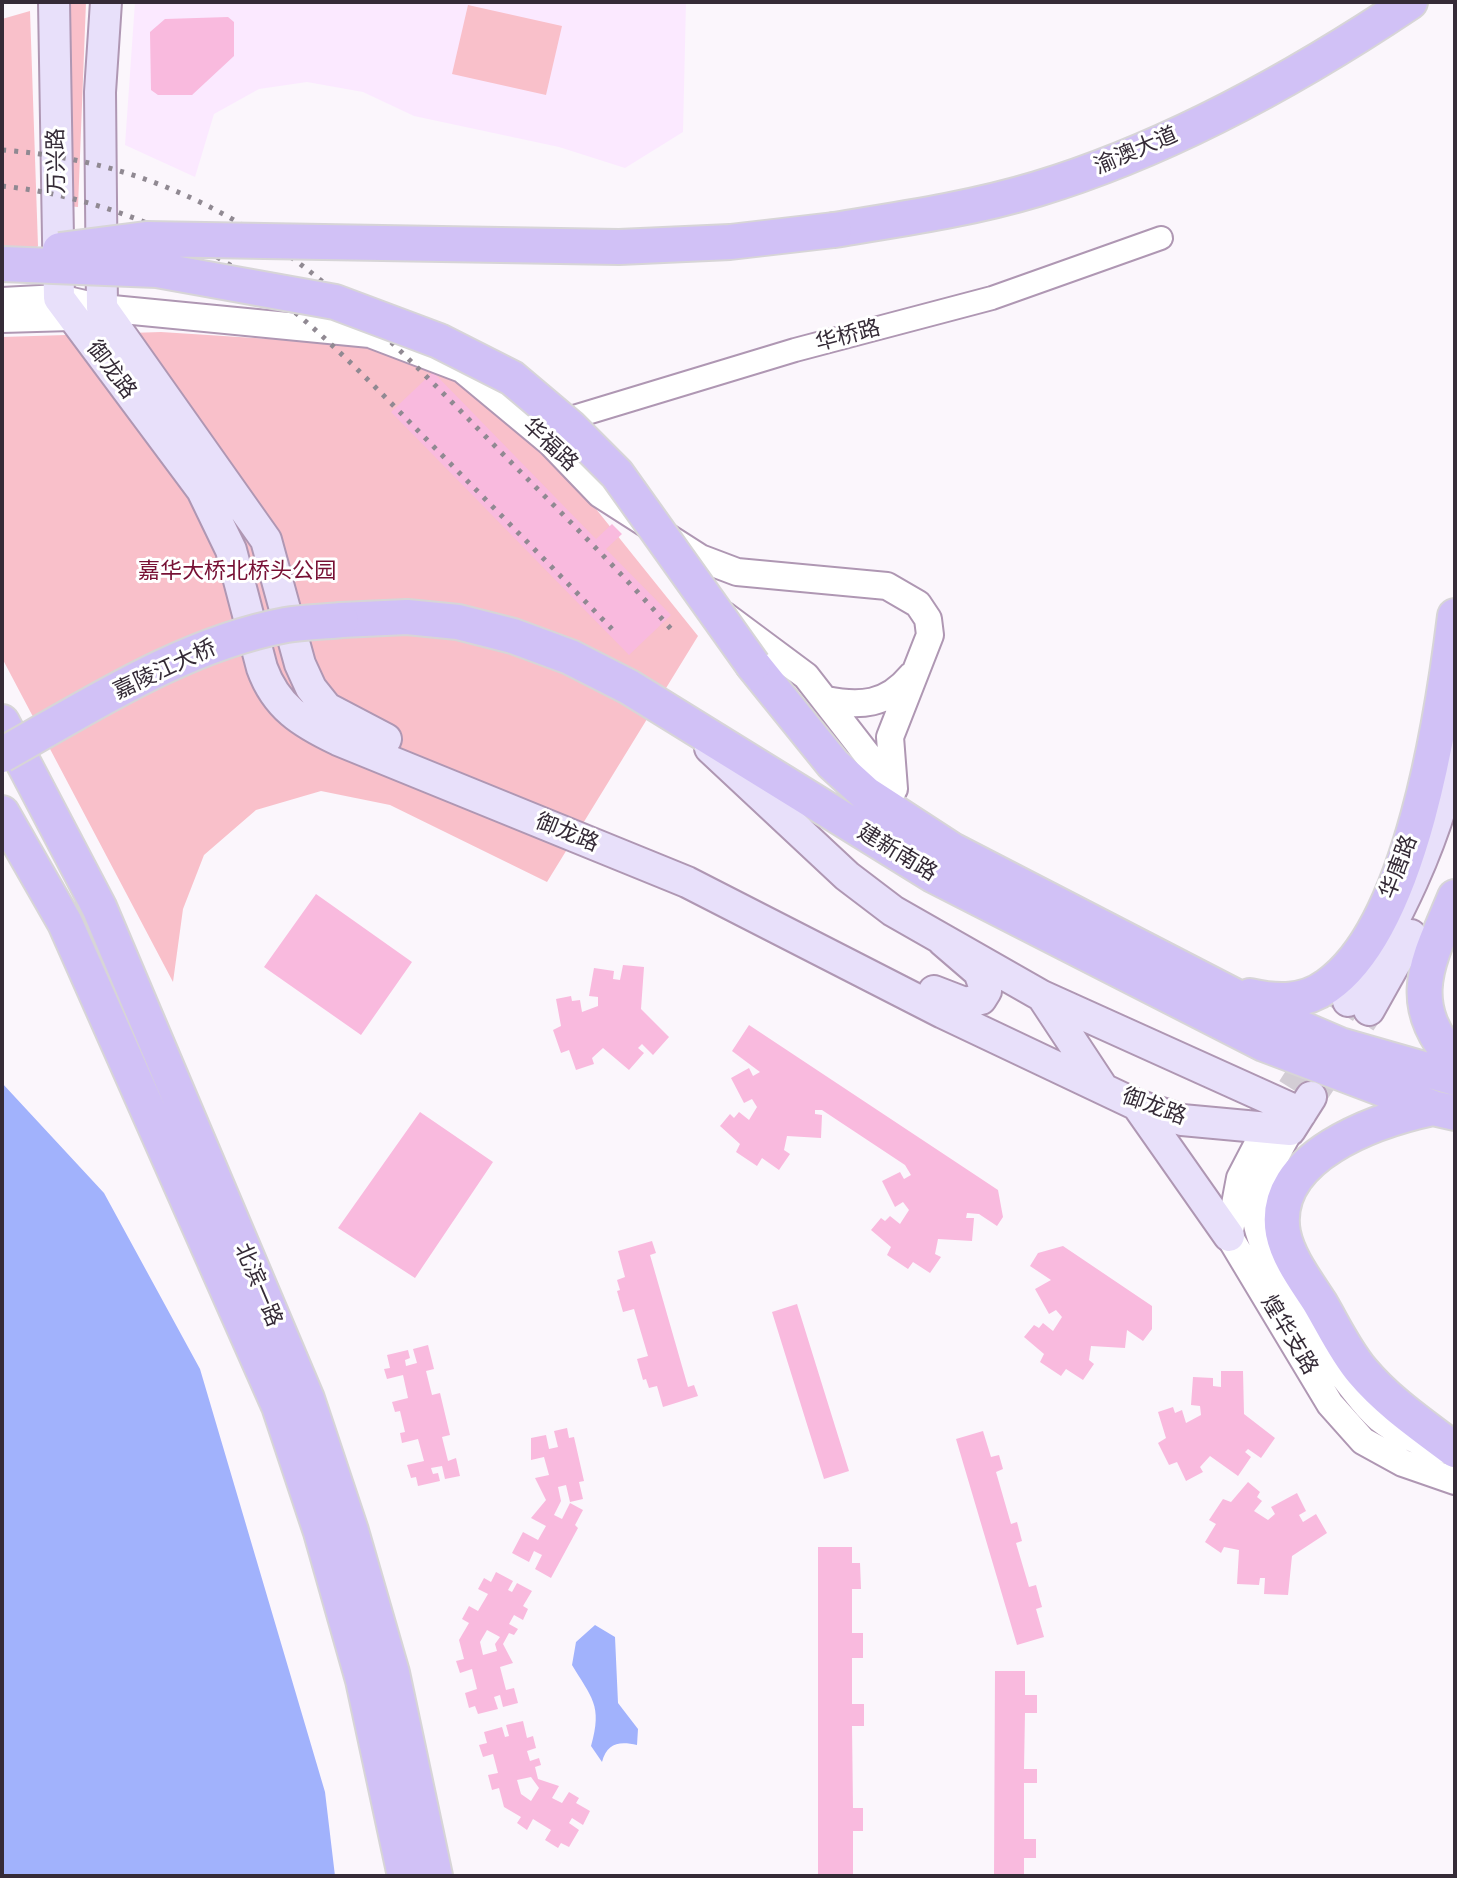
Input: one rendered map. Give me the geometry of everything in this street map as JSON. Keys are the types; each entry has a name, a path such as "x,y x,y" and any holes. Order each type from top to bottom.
{"main road":[{"name":"万兴路","path":"54,2 65,307"},
{"name":"万兴路","path":"102,308 100,92 106,2"},
{"name":"渝澳大道","path":"2,257 146,239 619,247 730,242 932,214 1035,189 1100,167 1226,113 1410,2"},
{"path":"2,264 157,270 335,302 439,341 512,378 570,427 617,474 708,604 761,655"},
{"name":"御龙路","path":"65,307 202,490 221,524 269,687 297,718 338,740 687,882 943,1013 1137,1105 1182,1120 1290,1111"},
{"name":"御龙路","path":"102,308 266,540 300,664 311,688 327,708 372,734 694,863 949,999 974,1003 981,999 986,991 979,972 943,941"},
{"name":"华唐路","path":"1215,988 1268,1000 1302,997 1326,987 1365,944 1410,844 1437,733 1455,616"},
{"name":"建新南路","path":"341,620 407,617 458,622 513,636 570,657 629,687 933,875 1264,1044 1444,1110"},
{"name":"嘉陵江大桥","path":"2,755 159,670 237,637 287,624 341,620"},
{"name":"建新南路","path":"761,655 833,764 876,801 952,850 1215,988 1340,1045 1455,1078"},
{"name":"北滨一路","path":"2,722 99,907 307,1399 351,1531 392,1673 435,1876"},
{"path":"683,722 847,876 893,911 1042,996 1290,1111"},
{"path":"1455,753 1428,850 1358,1006 1410,937 1455,830"},
{"name":"北滨一路","path":"2,813 65,923 279,1406 321,1532 363,1680 405,1876"},
{"path":"1455,897 1426,970 1423,992 1431,1029 1455,1060"},
{"path":"1042,996 1102,1087"},
{"path":"1137,1105 1229,1236"},
{"path":"1444,1110 1392,1117 1370,1125 1322,1153 1302,1170 1289,1191 1282,1212 1282,1232 1290,1254 1360,1369 1392,1402 1455,1453"}],"street":[{"name":"华桥路","path":"534,429 795,350 992,298 1161,238"},
{"name":"华福路","path":"2,301 370,334 462,369 534,429 600,494 700,558 737,572 870,582 903,593 918,604 928,619 930,635 919,668 894,718 890,737 894,789"},
{"name":"华福路","path":"2,319 65,307"},
{"name":"建新南路","path":"761,655 798,669 826,700 894,789 952,850"},
{"path":"826,700 852,705 878,701 903,686 919,668"},
{"path":"1229,1236 1240,1178 1290,1111"},
{"name":"煌华支路","path":"1290,1111 1260,1193 1256,1218 1261,1239 1351,1390 1382,1420 1416,1441 1455,1453"},
{"name":"煌华支路","path":"1229,1236 1330,1404 1363,1441 1403,1463 1455,1481"}],"shaded area":[{"path":"135,2 686,2 683,132 625,168 559,147 414,116 363,92 307,82 259,89 214,114 195,177 125,145"}],"green space":[{"path":"67,2 86,2 78,207 66,206"},
{"path":"468,5 562,26 546,95 452,74"},
{"path":"30,11 38,246 26,262 2,266 2,19"},
{"name":"嘉华大桥北桥头公园","path":"161,332 364,345 454,374 529,439 596,509 698,636 547,882 390,805 321,791 256,810 204,855 183,909 173,982 2,658 2,337"}],"water":[{"path":"2,1083 104,1193 200,1369 325,1792 335,1876 2,1876"},
{"path":"595,1625 615,1637 618,1703 638,1729 637,1745 615,1745 607,1751 602,1762 591,1746 596,1721 593,1702 572,1665 576,1642"}],"building":[{"path":"228,17 234,22 234,56 192,95 158,95 151,90 150,32 165,19"},
{"path":"433,372 596,539 612,524 622,534 606,549 671,615 629,655 391,412"},
{"path":"316,894 412,962 361,1035 264,967"},
{"path":"623,965 644,967 641,1009 669,1037 653,1055 642,1044 638,1048 644,1053 629,1070 603,1048 592,1058 594,1064 576,1070 569,1050 561,1053 553,1030 561,1026 556,999 571,996 572,1001 580,1000 582,1012 598,1006 598,997 589,996 594,968 614,971 613,979 620,980"},
{"path":"749,1025 998,1190 1003,1217 997,1226 979,1214 967,1213 966,1218 974,1218 972,1241 938,1239 935,1254 941,1257 930,1273 913,1262 908,1269 887,1255 891,1247 871,1230 881,1218 885,1221 890,1216 900,1224 909,1210 903,1202 895,1207 882,1181 900,1172 904,1179 911,1175 905,1165 822,1110 815,1110 815,1114 822,1115 821,1138 787,1136 784,1150 790,1154 779,1170 762,1158 757,1166 736,1152 740,1144 720,1126 730,1114 734,1118 739,1112 749,1120 757,1107 752,1099 744,1103 731,1078 749,1068 753,1076 760,1072 732,1051"},
{"path":"420,1112 493,1162 415,1278 338,1228"},
{"path":"652,1241 656,1253 650,1255 688,1387 694,1385 698,1396 663,1407 657,1386 649,1388 646,1379 643,1380 637,1359 648,1356 634,1309 623,1312 617,1291 620,1290 617,1280 625,1277 618,1251"},
{"path":"1063,1246 1152,1306 1152,1329 1143,1341 1127,1330 1125,1348 1091,1346 1089,1360 1094,1364 1083,1380 1066,1369 1061,1376 1040,1362 1044,1354 1024,1337 1034,1325 1039,1328 1043,1323 1053,1331 1062,1317 1056,1310 1049,1314 1035,1289 1051,1280 1030,1266 1038,1253"},
{"path":"797,1304 849,1471 824,1479 772,1312"},
{"path":"428,1345 434,1369 426,1371 432,1395 440,1393 450,1435 442,1437 448,1461 456,1458 460,1476 445,1479 442,1466 431,1468 433,1474 438,1473 440,1481 418,1486 416,1477 411,1478 407,1465 424,1461 418,1439 402,1443 400,1433 405,1432 400,1411 395,1412 392,1402 408,1398 403,1375 387,1379 384,1369 390,1368 387,1355 408,1350 410,1358 405,1360 406,1366 417,1363 413,1349"},
{"path":"1221,1371 1243,1371 1244,1414 1275,1438 1261,1458 1248,1449 1245,1452 1251,1457 1238,1476 1210,1456 1200,1467 1203,1472 1186,1481 1177,1462 1169,1465 1158,1443 1166,1438 1158,1412 1173,1407 1175,1413 1182,1410 1186,1423 1201,1415 1200,1406 1191,1405 1193,1377 1213,1378 1213,1386 1221,1387"},
{"path":"567,1428 569,1438 574,1437 584,1481 579,1482 583,1499 570,1502 566,1485 558,1487 561,1501 554,1515 562,1519 570,1503 583,1510 575,1525 578,1528 551,1578 535,1569 542,1555 534,1551 529,1562 512,1553 523,1532 538,1540 546,1526 531,1518 546,1500 535,1478 549,1475 544,1457 531,1460 531,1438 546,1435 549,1449 558,1447 554,1431"},
{"path":"983,1431 991,1457 999,1455 1003,1469 996,1472 1011,1524 1017,1522 1022,1541 1016,1543 1029,1587 1036,1585 1042,1607 1036,1609 1044,1637 1017,1645 956,1439"},
{"path":"1248,1482 1260,1492 1257,1497 1262,1501 1254,1511 1268,1520 1275,1514 1271,1507 1297,1493 1306,1511 1299,1515 1303,1522 1316,1514 1327,1533 1292,1556 1288,1595 1264,1594 1265,1578 1260,1578 1259,1585 1237,1584 1239,1550 1224,1547 1221,1553 1205,1542 1216,1524 1209,1520 1223,1499 1231,1502"},
{"path":"818,1547 852,1547 852,1563 860,1563 861,1589 852,1589 852,1633 863,1633 863,1658 852,1658 852,1704 864,1704 864,1726 852,1726 853,1808 863,1808 863,1831 853,1831 853,1876 818,1876"},
{"path":"496,1572 513,1581 508,1590 512,1592 517,1583 532,1591 523,1606 528,1609 523,1620 514,1615 509,1624 518,1629 514,1635 509,1633 503,1644 513,1663 500,1667 506,1690 514,1688 518,1703 503,1707 500,1695 494,1697 498,1709 478,1714 475,1706 469,1708 465,1693 477,1689 472,1669 460,1673 456,1661 464,1659 459,1640 469,1623 462,1619 469,1606 478,1611 488,1594 478,1589 484,1578 491,1582","holes":["487,1630 500,1637 495,1644 497,1651 483,1655 480,1642"]},
{"path":"995,1671 1025,1671 1025,1695 1037,1695 1037,1713 1025,1713 1024,1769 1037,1769 1037,1783 1024,1783 1024,1839 1036,1839 1036,1858 1024,1858 1024,1876 994,1876"},
{"path":"523,1721 527,1738 533,1736 536,1748 527,1751 530,1761 539,1758 541,1765 535,1767 538,1779 559,1786 552,1798 562,1803 569,1792 579,1798 576,1803 590,1811 583,1825 572,1818 569,1823 579,1830 569,1847 561,1843 558,1848 545,1840 551,1830 533,1819 527,1830 517,1823 521,1817 504,1807 499,1788 492,1790 488,1775 498,1773 493,1754 483,1757 479,1745 487,1743 484,1732 502,1727 505,1737 509,1736 506,1725","holes":["531,1777 539,1788 531,1801 521,1794 517,1780"]}],"tunnel":[{"path":"1292,1089 1348,1001"},
{"path":"1311,1097 1369,1010"}],"railway":[{"path":"2,150 81,161 152,182 216,210 274,246 330,287 436,386 671,629"},
{"path":"2,186 39,191 113,210 184,240 250,278 320,334 359,371 612,629"}]}
